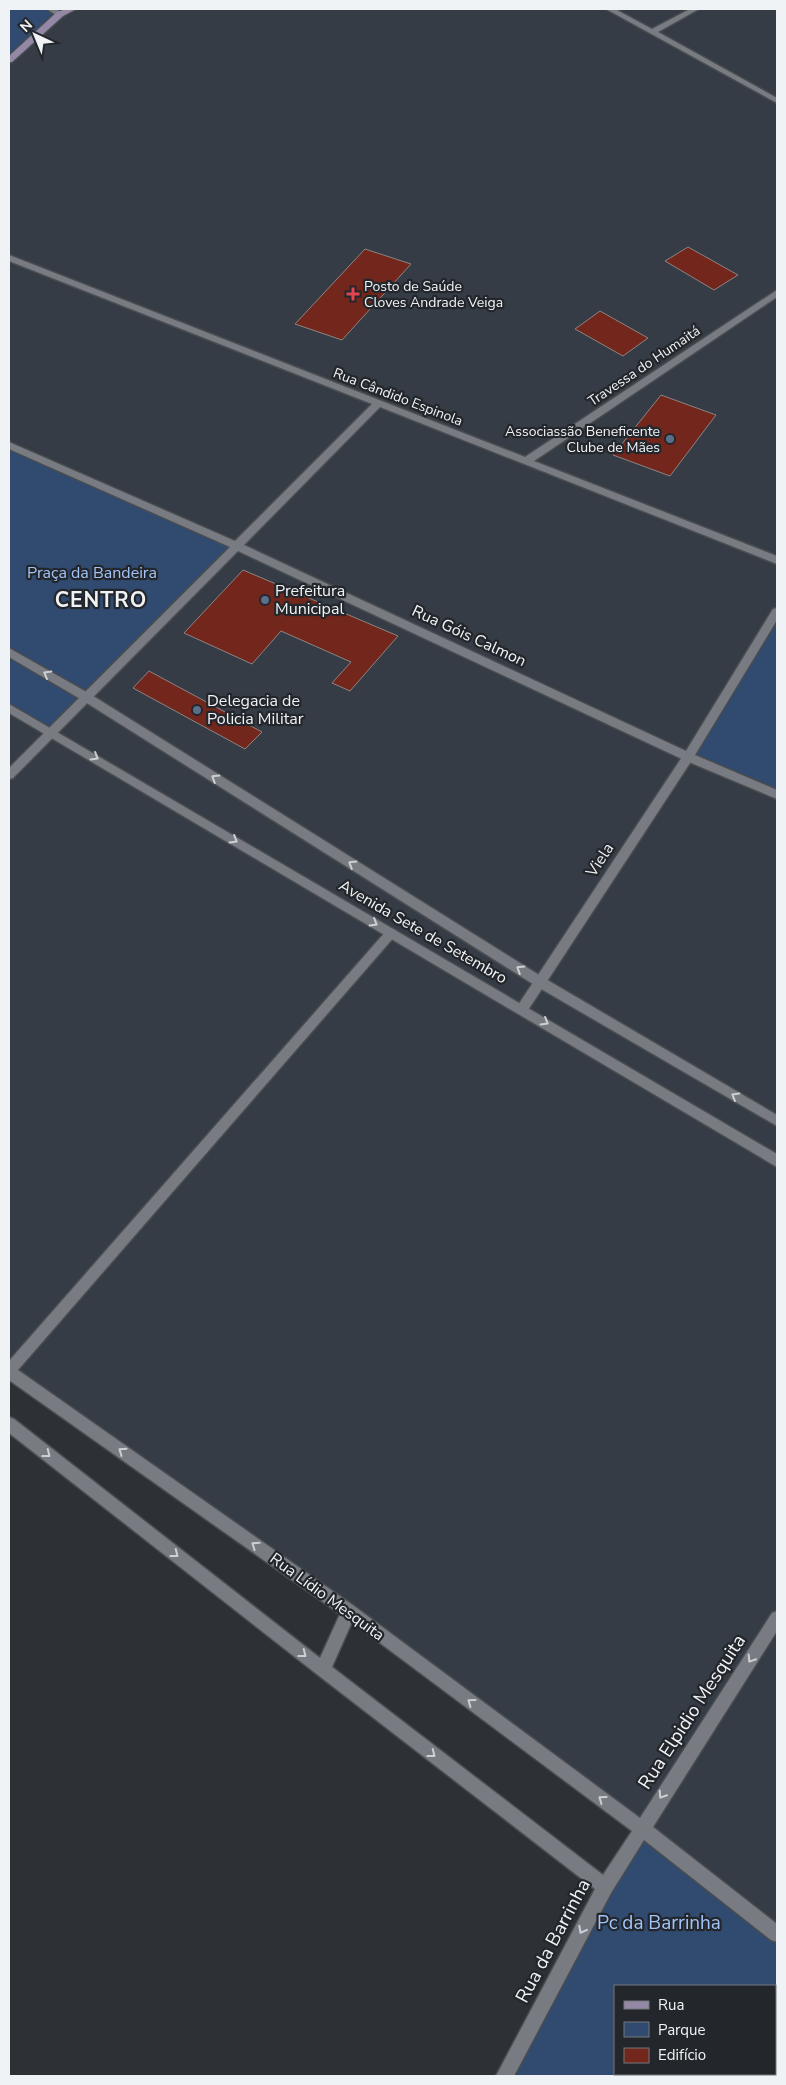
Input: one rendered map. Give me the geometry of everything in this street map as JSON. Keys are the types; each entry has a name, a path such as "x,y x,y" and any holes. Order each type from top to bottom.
{"main road":[{"path":"9,60 60,14 72,9"}],"street":[{"path":"51,9 60,14"},
{"path":"610,9 777,101"},
{"path":"653,32 695,9"},
{"name":"Rua Cândido Espinola","path":"9,258 777,560"},
{"name":"Travessa do Humaitá","path":"526,461 777,292"},
{"path":"9,775 378,404"},
{"path":"9,445 237,546"},
{"name":"Rua Góis Calmon","path":"237,546 688,756 777,795"},
{"name":"Viela","path":"522,1009 688,756 777,612"},
{"path":"9,652 86,697"},
{"name":"Avenida Sete de Setembro","path":"86,697 540,982 777,1121"},
{"path":"9,708 53,732"},
{"name":"Avenida Sete de Setembro","path":"53,732 777,1161"},
{"path":"9,1371 391,933"},
{"name":"Rua Lídio Mesquita","path":"9,1371 349,1612 641,1828 777,1934"},
{"path":"9,1424 323,1670 605,1887"},
{"path":"323,1670 349,1612"},
{"name":"Rua Elpidio Mesquita","path":"641,1828 777,1618"},
{"name":"Rua da Barrinha","path":"505,2076 605,1887 641,1828"}],"shaded area":[{"path":"9,9 777,9 777,1934 641,1828 349,1611 9,1372"}],"green space":[{"path":"9,9 72,9 60,14 9,60"},
{"name":"Praça da Bandeira","path":"9,445 237,546 53,732 9,708"},
{"path":"777,612 777,795 688,757"},
{"name":"Pc da Barrinha","path":"641,1828 777,1934 776,2032 776,1985 614,1985 614,2075 743,2076 505,2076 605,1887"}],"building":[{"path":"688,247 738,275 714,290 665,261"},
{"name":"Posto de Saúde Cloves Andrade Veiga","path":"365,249 411,264 342,340 295,324"},
{"path":"600,311 648,338 623,356 575,329"},
{"path":"661,395 716,415 670,476 613,455"},
{"name":"Prefeitura Municipal","path":"243,570 398,636 350,691 332,683 351,662 281,631 252,664 184,633"},
{"name":"Delegacia de Policia Militar","path":"149,671 262,732 245,749 133,688"}],"place":[{"name":"Posto de Saúde Cloves Andrade Veiga","path":"353,294"},
{"name":"Associassão Beneficente Clube de Mães","path":"670,439"},
{"name":"Prefeitura Municipal","path":"265,600"},
{"name":"Delegacia de Policia Militar","path":"197,710"}],"district":[{"name":"CENTRO","path":"101,600"}]}
